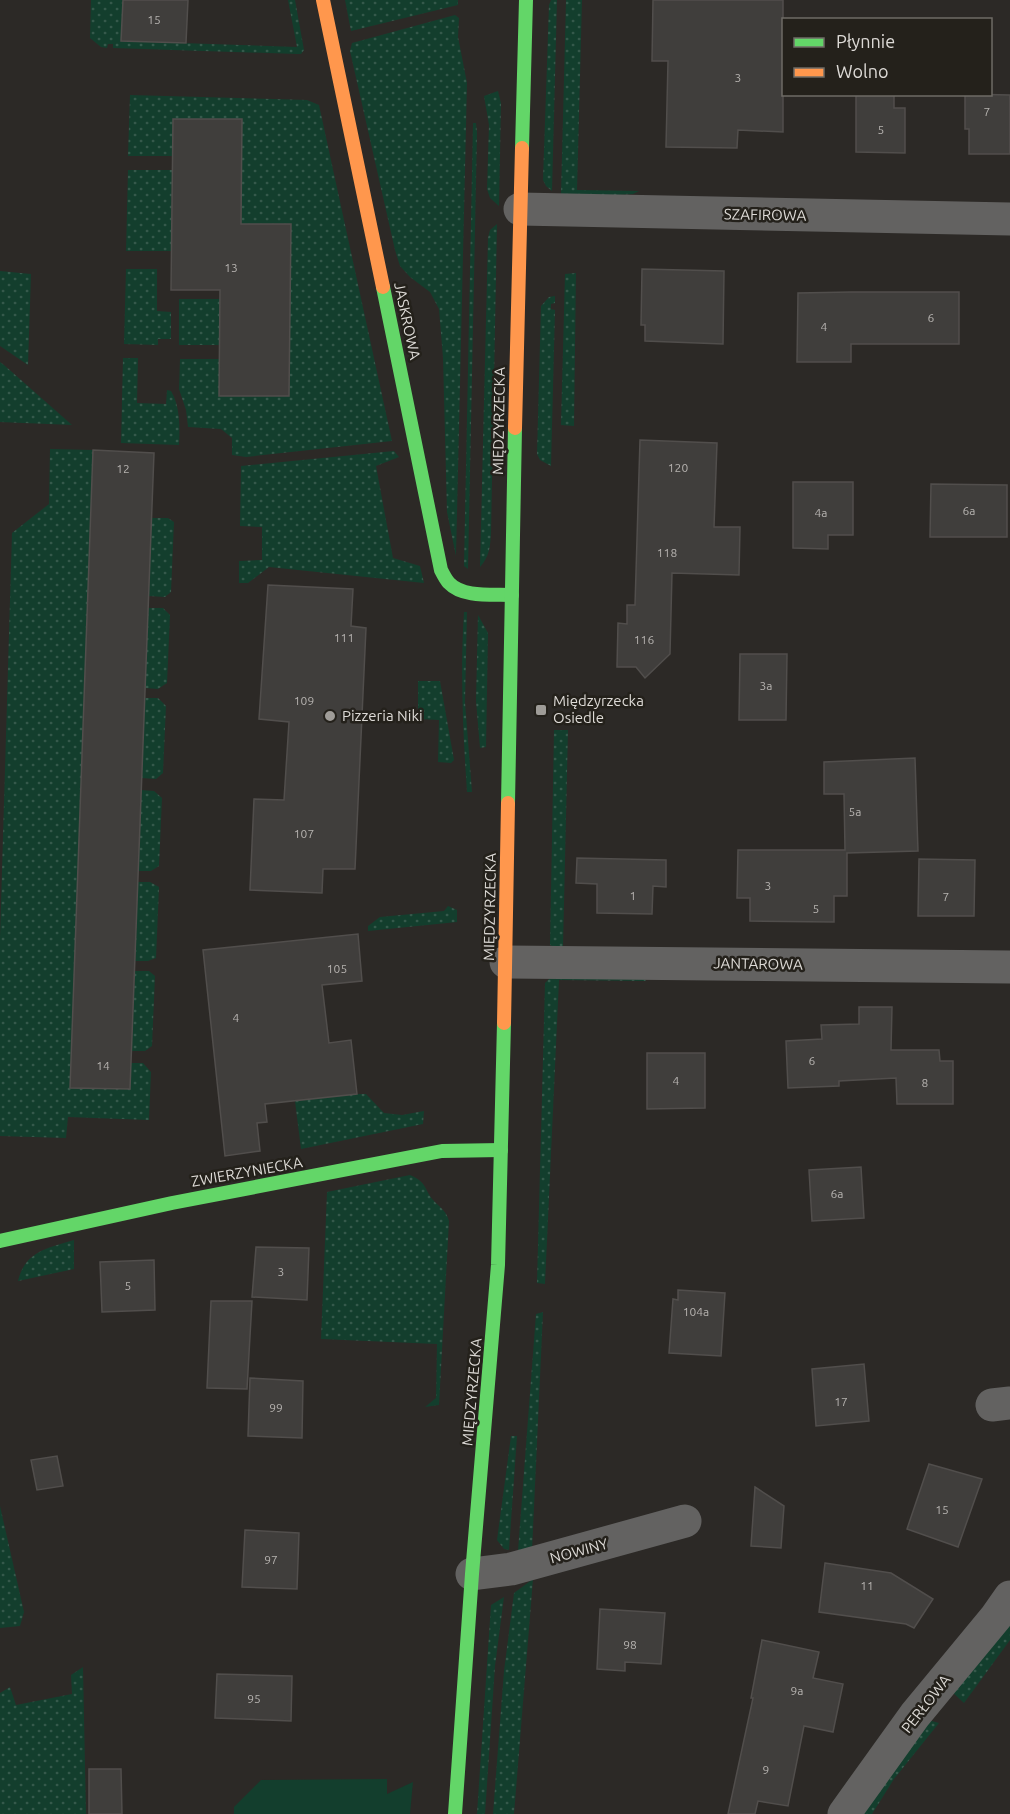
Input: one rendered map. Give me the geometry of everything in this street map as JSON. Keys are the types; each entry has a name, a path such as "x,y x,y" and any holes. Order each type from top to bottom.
{"main road":[{"name":"JASKROWA","path":"323,0 441,570 449,583 459,590 512,595"},
{"name":"MIĘDZYRZECKA","path":"455,1814 495,1303 501,1150 526,0"},
{"name":"ZWIERZYNIECKA","path":"0,1241 172,1203 433,1153 455,1150 501,1150"}],"street":[{"name":"SZAFIROWA","path":"520,209 1010,219"},
{"name":"JANTAROWA","path":"506,962 1010,967"},
{"name":"NOWINY","path":"472,1574 511,1569 685,1521"},
{"name":"PERŁOWA","path":"844,1814 915,1716 1010,1597"}],"green space":[{"path":"91,0 123,0 121,41 297,47 288,0 295,0 304,50 301,54 297,54 113,48 113,44 108,44 107,48 101,47 90,38"},
{"path":"345,0 458,0 458,5 351,31"},
{"path":"551,0 557,0 552,191 543,180"},
{"path":"566,0 582,0 577,190 639,191 633,194 571,198 561,195"},
{"path":"455,15 459,18 458,37 467,83 456,556 447,512 443,358 439,309 430,292 400,266 350,51 352,43"},
{"path":"498,91 501,103 499,206 490,198 487,189 489,125 484,96"},
{"path":"130,95 307,100 319,105 392,441 246,457 232,455 232,438 221,429 188,427 186,410 179,389 180,359 219,359 219,395 289,396 291,225 246,224 241,233 242,119 173,119 172,156 128,156"},
{"path":"473,123 476,123 477,133 468,569 464,566"},
{"path":"128,170 172,170 171,251 126,251"},
{"path":"497,224 491,534 488,552 480,567 488,238 490,230"},
{"path":"126,269 157,269 157,311 171,312 171,339 158,339 158,345 124,344"},
{"path":"0,271 31,274 28,365 0,346"},
{"path":"576,273 574,426 561,425 565,274"},
{"path":"555,296 555,303 551,304 551,309 555,310 551,466 540,460 537,454 541,306 549,297"},
{"path":"179,299 220,299 220,345 179,345"},
{"path":"123,358 138,358 137,403 166,404 167,390 171,391 178,410 179,445 121,443"},
{"path":"0,362 4,365 72,425 0,422"},
{"path":"50,449 93,450 71,1088 130,1089 131,1063 143,1063 151,1072 149,1120 68,1117 66,1138 0,1136 0,938 12,533 49,504"},
{"path":"394,451 399,457 376,466 393,558 420,566 424,583 269,567 248,583 239,583 239,561 262,560 262,527 240,526 241,466"},
{"path":"151,518 168,518 174,522 171,592 165,597 149,596"},
{"path":"148,608 163,608 170,615 167,683 158,689 145,688"},
{"path":"464,612 467,612 465,702 472,792 467,792 463,725"},
{"path":"478,615 488,633 486,747 480,748 476,701"},
{"path":"418,681 440,681 454,760 451,763 438,762 439,720 418,719"},
{"path":"144,698 158,698 166,706 163,773 156,779 141,778"},
{"path":"554,730 568,730 563,947 556,948 550,945"},
{"path":"141,790 154,791 162,798 159,866 151,871 138,871"},
{"path":"138,882 150,882 159,887 156,958 148,961 135,961"},
{"path":"448,906 457,910 457,922 368,931 368,926 380,917 444,911"},
{"path":"135,971 149,971 155,976 152,1046 145,1051 131,1051"},
{"path":"642,976 646,981 559,980 545,1284 537,1283 545,983 550,978"},
{"path":"366,1094 384,1113 402,1115 424,1111 423,1124 301,1149 295,1101"},
{"path":"410,1175 423,1184 431,1198 445,1212 449,1221 439,1405 425,1407 436,1398 437,1344 321,1339 327,1192"},
{"path":"74,1240 74,1269 18,1281 21,1271 32,1257 39,1252"},
{"path":"543,1312 532,1551 518,1551 536,1314"},
{"path":"511,1436 517,1436 509,1550 504,1549 497,1540"},
{"path":"0,1506 24,1612 20,1626 0,1628"},
{"path":"533,1579 514,1814 493,1814 504,1671 514,1593"},
{"path":"504,1597 495,1666 485,1814 477,1814 491,1605"},
{"path":"1010,1611 1010,1640 964,1703 951,1691"},
{"path":"83,1667 86,1814 0,1814 0,1693 10,1687 16,1705 72,1694 71,1675"},
{"path":"928,1720 939,1723 894,1779 872,1814 858,1814"},
{"path":"387,1779 387,1794 413,1782 410,1814 234,1814 234,1807 261,1780"}],"building":[{"path":"123,0 188,0 186,43 121,41"},
{"path":"653,0 783,0 783,132 738,130 737,148 666,147 668,61 652,61"},
{"path":"1010,95 1010,154 969,154 969,129 965,129 965,96"},
{"path":"856,96 894,96 894,108 905,108 905,153 856,152"},
{"path":"173,119 242,119 241,224 291,224 289,396 219,396 220,290 171,290"},
{"path":"642,269 724,271 723,344 645,341 645,325 641,325"},
{"path":"959,292 959,344 851,344 851,362 797,362 798,293"},
{"path":"640,440 717,443 714,527 740,527 739,575 672,573 670,654 645,678 636,667 617,667 618,623 627,624 627,605 635,605"},
{"path":"93,450 154,453 130,1089 70,1088"},
{"path":"793,482 853,482 853,535 828,535 828,549 793,548"},
{"path":"931,484 1007,485 1007,537 930,537"},
{"path":"268,585 353,589 351,626 366,628 355,869 323,869 322,893 250,890 254,799 284,800 289,722 259,719"},
{"path":"740,654 787,654 786,720 739,720"},
{"path":"915,758 918,851 847,853 847,896 834,896 834,922 750,921 750,898 737,898 738,850 845,850 844,794 824,794 824,762"},
{"path":"577,858 666,860 666,887 653,886 652,914 597,913 597,884 576,883"},
{"path":"919,859 975,860 974,916 918,916"},
{"path":"358,934 362,981 322,985 329,1043 351,1040 357,1094 265,1104 267,1122 257,1123 260,1151 225,1156 203,950"},
{"path":"859,1007 892,1007 891,1050 939,1050 940,1061 953,1061 953,1104 897,1104 896,1078 839,1081 839,1086 788,1088 786,1041 822,1039 821,1025 859,1024"},
{"path":"647,1053 705,1053 705,1108 647,1109"},
{"path":"861,1167 864,1218 812,1221 809,1170"},
{"path":"256,1247 309,1248 307,1300 252,1297"},
{"path":"154,1260 155,1310 102,1312 100,1262"},
{"path":"678,1290 725,1293 721,1356 669,1353 673,1299 678,1300"},
{"path":"211,1301 252,1301 247,1389 207,1388"},
{"path":"864,1364 869,1421 816,1426 812,1369"},
{"path":"250,1378 303,1381 302,1438 248,1436"},
{"path":"57,1456 63,1486 37,1490 31,1460"},
{"path":"929,1464 982,1479 958,1547 907,1529"},
{"path":"755,1487 784,1506 781,1548 751,1546"},
{"path":"245,1530 299,1533 297,1589 242,1587"},
{"path":"825,1563 891,1573 933,1599 914,1628 906,1624 819,1612"},
{"path":"600,1609 665,1613 661,1664 625,1662 625,1671 597,1669"},
{"path":"762,1640 819,1652 813,1678 843,1684 833,1732 804,1726 788,1806 758,1801 755,1814 728,1814 753,1698 751,1698"},
{"path":"217,1674 292,1676 291,1721 215,1718"},
{"path":"89,1769 121,1769 122,1814 89,1814"}],"traffic: fast":[{"path":"522,148 526,0"},
{"path":"383,287 441,570 449,583 462,591 512,595"},
{"path":"508,803 515,428"},
{"path":"455,1814 498,1265 504,1023"},
{"path":"0,1241 172,1203 442,1151 501,1150"}],"traffic: slow":[{"path":"323,0 383,287"},
{"path":"515,428 522,148"},
{"path":"504,1023 508,803"}],"place":[{"name":"Międzyrzecka Osiedle","path":"541,710"},
{"name":"Pizzeria Niki","path":"330,716"}]}
